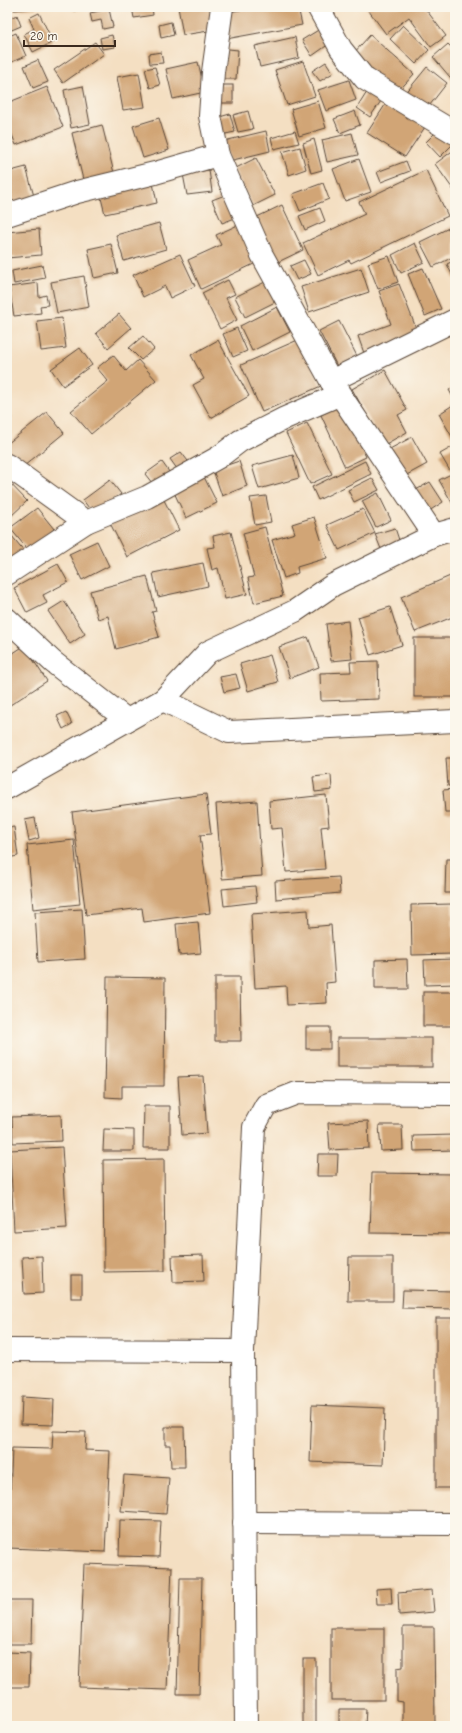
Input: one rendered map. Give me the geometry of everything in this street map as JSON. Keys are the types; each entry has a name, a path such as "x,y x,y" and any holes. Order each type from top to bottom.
{"street":[{"path":"225,7 213,72 210,116 218,155 262,256 336,388 434,535"},
{"path":"318,7 341,49 365,78 455,133"},
{"path":"7,215 77,192 155,173 218,155"},
{"path":"7,574 86,522 147,497 219,457 240,441 285,418 455,320"},
{"path":"7,466 86,522"},
{"path":"7,788 163,700 208,652 295,611 333,585 434,535 455,529"},
{"path":"7,619 53,662 127,720"},
{"path":"163,700 229,732 455,722"},
{"path":"246,1726 243,1352 254,1127 266,1105 297,1093 455,1094"},
{"path":"7,1350 243,1352"},
{"path":"244,1523 455,1524"}],"building":[{"path":"14,7 36,7 36,8 14,10"},
{"path":"73,7 85,7 74,11"},
{"path":"132,7 152,7 153,15 134,18"},
{"path":"178,7 211,7 215,30 183,35"},
{"path":"256,7 298,7 302,25 226,39 229,12"},
{"path":"366,7 424,7 446,36 431,47 409,17 386,34"},
{"path":"109,9 113,27 103,29 101,20 92,22 90,13"},
{"path":"39,13 53,42 33,52 24,34 34,29 29,18"},
{"path":"17,15 21,26 7,32 7,19"},
{"path":"171,22 174,35 161,38 159,25"},
{"path":"403,25 429,50 416,64 390,39"},
{"path":"320,29 329,44 312,56 302,40"},
{"path":"16,33 26,56 7,64 7,37"},
{"path":"112,35 115,47 102,49 100,38"},
{"path":"370,35 414,74 396,94 352,55"},
{"path":"295,37 299,58 260,67 255,46"},
{"path":"95,42 104,54 63,83 54,70"},
{"path":"448,44 455,51 455,83 433,57"},
{"path":"219,48 238,50 236,79 218,79"},
{"path":"161,52 163,63 150,64 149,54"},
{"path":"38,60 48,82 33,88 24,66"},
{"path":"303,61 315,96 287,105 275,70"},
{"path":"198,62 205,92 173,99 166,69"},
{"path":"326,62 333,73 320,81 312,71"},
{"path":"155,67 160,85 150,88 145,69"},
{"path":"427,67 447,83 426,110 405,94"},
{"path":"139,73 145,107 123,110 117,77"},
{"path":"349,80 356,100 326,111 318,90"},
{"path":"218,85 233,85 233,103 218,103"},
{"path":"83,86 90,124 71,128 64,90"},
{"path":"47,87 63,127 16,145 7,122 7,103"},
{"path":"367,92 381,101 370,117 357,108"},
{"path":"318,101 326,128 299,136 291,109"},
{"path":"387,102 425,127 405,157 367,133"},
{"path":"248,111 253,129 238,132 233,115"},
{"path":"355,111 360,125 340,133 334,119"},
{"path":"230,114 235,132 221,135 216,118"},
{"path":"159,118 169,150 143,158 133,126"},
{"path":"102,125 115,177 84,184 72,133"},
{"path":"442,126 455,142 440,157 426,142"},
{"path":"266,131 270,151 229,161 224,141"},
{"path":"295,131 299,143 274,149 271,138"},
{"path":"352,133 358,155 327,162 322,140"},
{"path":"314,139 322,170 311,173 303,143"},
{"path":"300,147 306,169 289,175 282,152"},
{"path":"455,149 455,192 435,164"},
{"path":"7,153 10,163 7,164"},
{"path":"256,158 275,195 253,206 234,169"},
{"path":"359,159 371,192 345,201 333,169"},
{"path":"406,161 410,171 381,182 377,172"},
{"path":"26,167 35,200 7,208 7,172"},
{"path":"209,170 212,192 187,195 183,174"},
{"path":"426,170 448,216 351,263 349,260 318,275 303,243 365,214 359,202"},
{"path":"153,183 157,203 105,214 100,194"},
{"path":"323,183 329,199 300,211 293,194"},
{"path":"225,195 235,218 222,223 212,200"},
{"path":"282,205 303,250 276,263 255,218"},
{"path":"320,208 325,221 305,230 299,216"},
{"path":"159,223 166,249 124,261 116,235"},
{"path":"238,225 256,263 201,289 188,260 221,245 216,235"},
{"path":"455,225 455,256 433,267 420,242"},
{"path":"39,229 41,255 7,258 7,232"},
{"path":"415,243 424,262 401,273 392,255"},
{"path":"111,244 118,273 94,278 88,249"},
{"path":"180,254 195,286 170,298 165,286 143,297 133,275"},
{"path":"389,256 398,282 378,289 368,263"},
{"path":"304,260 311,274 297,280 290,266"},
{"path":"455,260 455,281 447,264"},
{"path":"42,265 45,278 14,284 12,271"},
{"path":"361,268 369,292 309,312 301,287"},
{"path":"423,268 441,309 425,316 408,274"},
{"path":"84,276 89,307 57,313 51,282"},
{"path":"271,279 281,299 245,317 235,297"},
{"path":"228,280 235,294 226,298 237,320 220,329 202,293"},
{"path":"38,283 39,297 46,295 48,305 40,306 41,313 14,316 9,287"},
{"path":"399,284 419,336 365,356 358,336 391,324 379,291"},
{"path":"277,307 290,332 252,351 240,326"},
{"path":"119,314 131,328 108,348 96,333"},
{"path":"62,318 66,348 41,351 37,321"},
{"path":"339,321 359,360 339,370 319,331"},
{"path":"237,328 247,351 233,357 223,334"},
{"path":"143,336 154,349 141,360 129,348"},
{"path":"300,339 321,386 262,412 241,365"},
{"path":"218,340 249,396 211,418 193,385 204,379 191,355"},
{"path":"80,348 92,365 63,386 51,369"},
{"path":"113,355 126,371 138,360 156,380 91,434 71,411 108,381 97,368"},
{"path":"385,370 407,410 398,415 407,432 384,445 352,389"},
{"path":"455,387 455,401 449,390"},
{"path":"342,405 366,457 345,467 321,415"},
{"path":"453,405 455,408 455,442 439,414"},
{"path":"7,412 12,418 7,422"},
{"path":"47,412 64,433 18,471 7,457 7,444"},
{"path":"307,423 332,474 310,484 286,433"},
{"path":"412,437 427,464 403,477 388,450"},
{"path":"454,446 455,468 450,471 440,454"},
{"path":"181,452 191,465 180,473 170,459"},
{"path":"293,455 299,478 259,489 252,466"},
{"path":"239,461 247,486 222,496 213,470"},
{"path":"365,461 371,474 318,500 312,487"},
{"path":"162,462 172,476 156,488 145,474"},
{"path":"455,472 455,508 439,480"},
{"path":"202,473 217,503 186,518 172,488"},
{"path":"372,478 379,490 354,502 348,490"},
{"path":"7,480 27,501 9,518 7,516"},
{"path":"110,480 121,494 94,515 83,500"},
{"path":"430,482 443,502 429,511 416,490"},
{"path":"378,493 391,520 376,527 362,501"},
{"path":"162,496 179,530 127,557 110,523"},
{"path":"266,496 271,522 255,525 250,498"},
{"path":"37,508 54,529 28,550 10,528"},
{"path":"363,509 375,533 339,550 327,525"},
{"path":"314,517 327,558 297,567 298,573 284,578 272,540 295,533 292,524"},
{"path":"265,527 283,596 254,603 248,578 254,577 243,533"},
{"path":"395,528 400,543 381,549 375,534"},
{"path":"7,530 25,552 7,566"},
{"path":"231,532 247,594 225,599 218,568 212,570 207,548 215,547 213,536"},
{"path":"97,541 109,566 82,580 69,554"},
{"path":"203,563 208,586 158,597 153,573"},
{"path":"58,564 68,582 43,595 47,603 27,613 14,588"},
{"path":"455,574 455,616 415,632 401,597"},
{"path":"147,576 156,611 152,612 159,637 116,649 108,616 98,619 90,591"},
{"path":"64,601 85,634 70,644 48,611"},
{"path":"390,607 402,645 370,655 358,617"},
{"path":"348,621 352,659 331,661 326,624"},
{"path":"308,637 319,667 290,678 279,647"},
{"path":"414,638 455,638 455,697 414,697"},
{"path":"24,646 47,681 7,707 7,657"},
{"path":"270,655 278,682 248,691 240,664"},
{"path":"378,661 379,699 321,701 320,673 351,672 350,662"},
{"path":"236,674 240,688 224,692 220,677"},
{"path":"66,712 72,724 63,729 57,716"},
{"path":"446,758 455,758 455,786 448,786"},
{"path":"331,775 332,790 315,792 313,777"},
{"path":"455,789 455,812 445,812 443,790"},
{"path":"206,794 211,834 200,835 210,913 144,922 142,908 86,915 72,812"},
{"path":"326,795 329,826 321,827 325,869 286,872 282,828 271,829 269,801"},
{"path":"257,801 262,876 222,879 216,804"},
{"path":"35,818 39,838 29,841 25,820"},
{"path":"14,827 18,856 7,858 7,828"},
{"path":"74,840 80,904 33,909 27,845"},
{"path":"446,859 455,859 455,893 445,893"},
{"path":"339,877 340,893 276,899 275,881"},
{"path":"255,886 257,902 224,906 222,889"},
{"path":"452,904 453,954 412,955 411,905"},
{"path":"82,909 85,959 38,962 35,912"},
{"path":"308,910 309,927 331,925 335,982 326,983 327,1003 287,1005 286,986 255,988 251,914"},
{"path":"198,922 201,953 179,955 176,924"},
{"path":"407,959 408,989 375,989 375,960"},
{"path":"454,959 455,984 425,985 424,960"},
{"path":"107,977 165,978 164,1086 122,1086 122,1098 105,1097"},
{"path":"215,977 240,977 241,1041 215,1041"},
{"path":"423,992 455,992 455,1026 423,1026"},
{"path":"306,1027 330,1027 330,1049 306,1049"},
{"path":"337,1038 432,1038 432,1067 337,1067"},
{"path":"203,1076 207,1133 182,1135 178,1077"},
{"path":"144,1106 170,1106 170,1148 143,1148"},
{"path":"61,1115 62,1141 13,1143 12,1117"},
{"path":"368,1121 369,1148 330,1150 328,1123"},
{"path":"379,1125 402,1125 403,1150 381,1151"},
{"path":"104,1129 134,1130 134,1151 103,1151"},
{"path":"455,1135 455,1150 414,1151 413,1136"},
{"path":"62,1147 67,1228 14,1231 10,1150"},
{"path":"318,1154 338,1154 337,1176 317,1176"},
{"path":"164,1159 165,1271 104,1272 103,1160"},
{"path":"372,1173 455,1174 455,1234 370,1233"},
{"path":"203,1255 204,1281 173,1282 172,1256"},
{"path":"42,1256 43,1293 24,1294 22,1257"},
{"path":"349,1257 393,1257 393,1301 348,1301"},
{"path":"71,1275 82,1275 82,1298 71,1298"},
{"path":"403,1290 455,1291 455,1309 402,1308"},
{"path":"436,1318 455,1318 455,1488 436,1488"},
{"path":"22,1397 54,1399 53,1425 21,1424"},
{"path":"312,1405 385,1408 383,1465 310,1462"},
{"path":"165,1427 184,1427 185,1467 171,1467 170,1445 165,1445"},
{"path":"53,1431 86,1432 85,1450 110,1451 105,1552 8,1548 12,1448 52,1449"},
{"path":"124,1475 169,1478 166,1514 121,1511"},
{"path":"120,1520 161,1521 159,1557 119,1556"},
{"path":"84,1564 172,1567 167,1690 79,1687"},
{"path":"180,1578 202,1578 199,1694 177,1694"},
{"path":"391,1588 392,1604 377,1604 376,1589"},
{"path":"432,1590 434,1612 399,1615 398,1593"},
{"path":"7,1600 32,1600 31,1644 7,1644"},
{"path":"403,1627 434,1627 435,1724 403,1724 403,1702 397,1701 397,1668 403,1667"},
{"path":"331,1628 384,1628 384,1700 331,1700"},
{"path":"7,1652 30,1653 29,1687 7,1687"},
{"path":"303,1659 316,1659 316,1726 303,1726"},
{"path":"339,1709 366,1709 365,1726 339,1726"}]}
